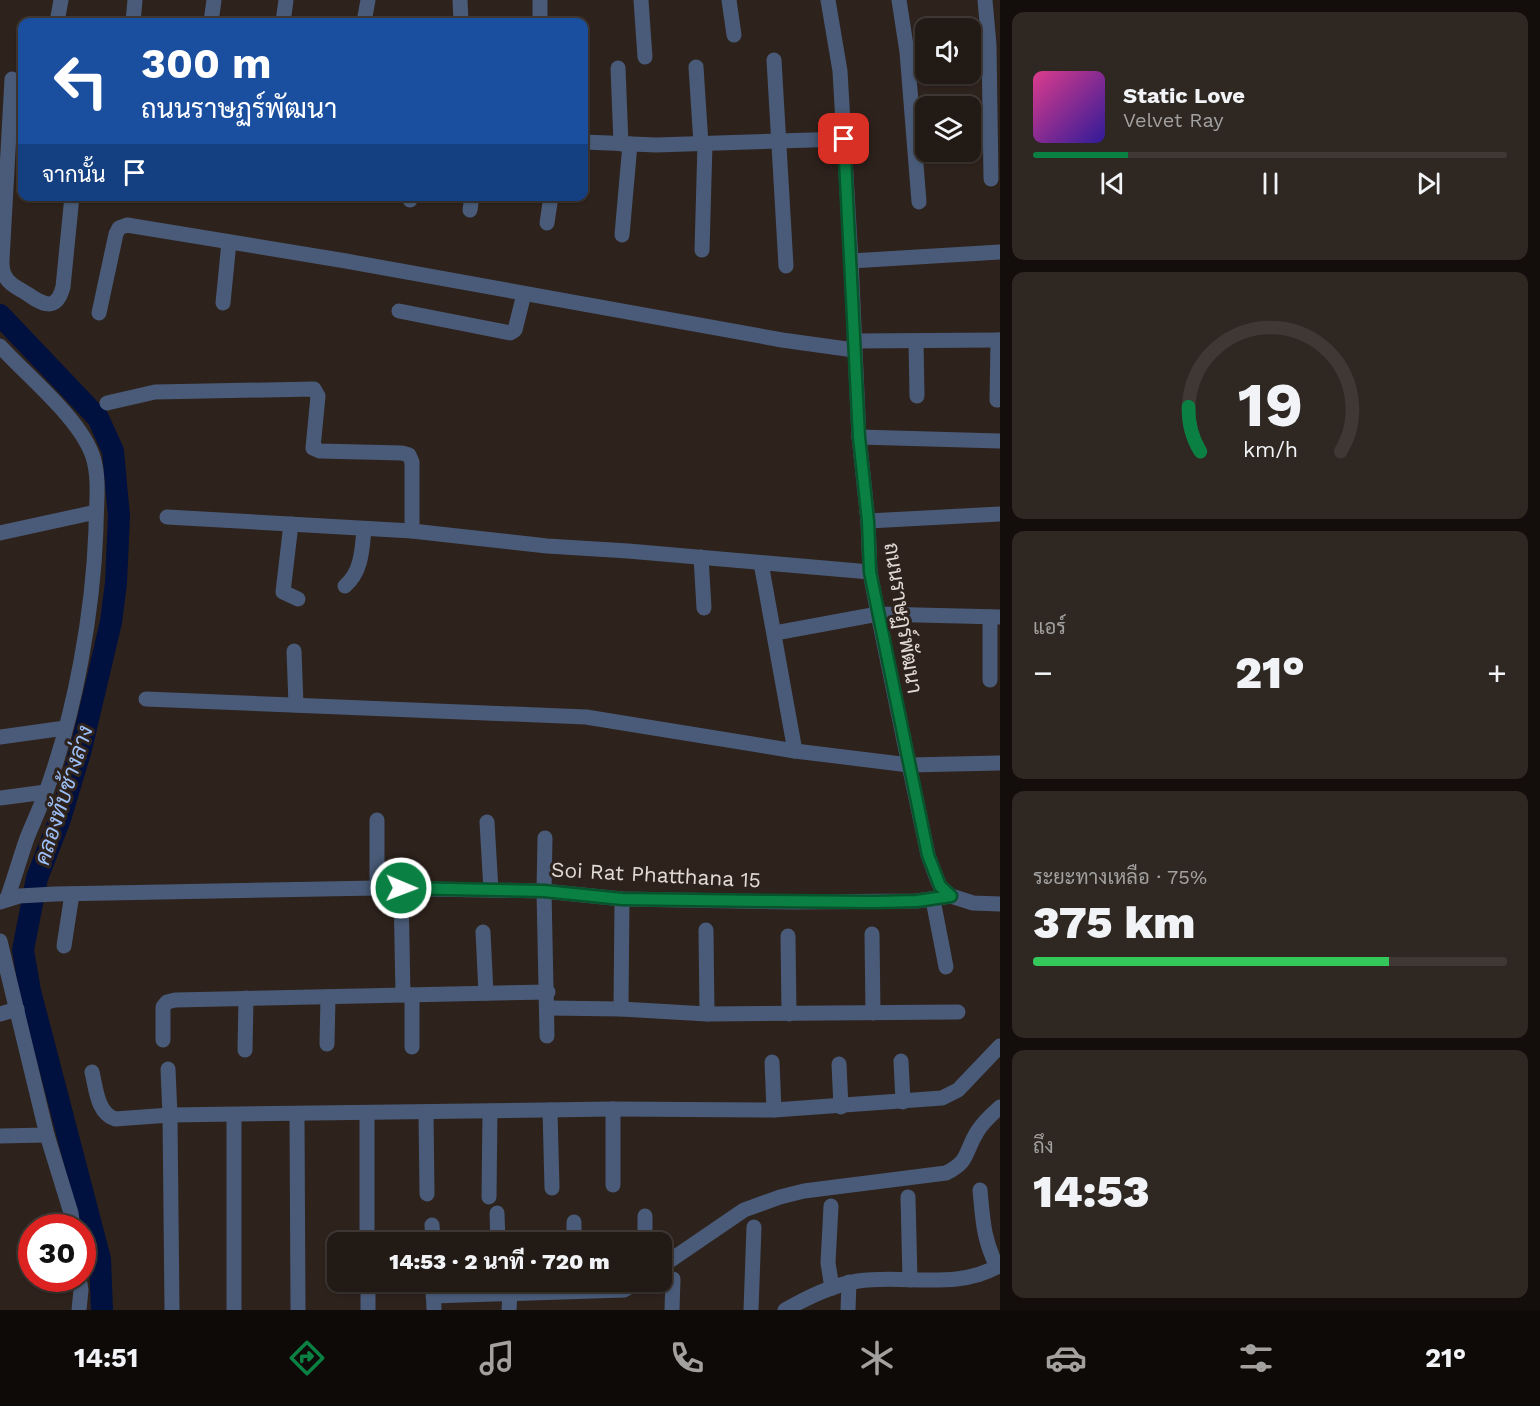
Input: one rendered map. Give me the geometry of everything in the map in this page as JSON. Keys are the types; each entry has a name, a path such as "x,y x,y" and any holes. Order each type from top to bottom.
{"street":[{"path":"58,18 61,0"},
{"path":"133,18 135,0"},
{"path":"212,18 214,0"},
{"path":"284,18 286,0"},
{"path":"365,18 368,0"},
{"path":"460,0 461,18"},
{"path":"540,0 540,18"},
{"path":"640,0 645,57"},
{"path":"648,0 650,32"},
{"path":"729,0 734,35"},
{"path":"899,0 907,52 919,202"},
{"path":"985,0 989,45 991,178"},
{"name":"ถนนราษฏร์พัฒนา","path":"832,1 840,71 859,437 868,521 870,572 928,855 940,886 951,896"},
{"path":"774,60 786,266"},
{"path":"696,67 703,144 702,250"},
{"path":"618,68 626,144 622,235"},
{"path":"11,79 3,267 4,274 10,283 43,304 53,303 60,297 63,287 72,201"},
{"path":"588,142 703,144 844,139"},
{"path":"547,223 550,201"},
{"path":"99,313 116,234 120,228 127,225 782,340 854,346 916,341 999,340 997,400"},
{"path":"223,303 229,242"},
{"path":"851,261 1000,252"},
{"path":"399,311 510,333 518,324 524,294"},
{"path":"916,341 917,396"},
{"path":"0,346 5,360 75,424 93,457 96,474 90,609 65,728 46,792 4,901"},
{"path":"107,403 155,392 306,387 314,389 318,396 313,448 320,451 408,455 412,462 412,531"},
{"path":"859,437 1000,441"},
{"path":"0,533 96,512"},
{"path":"868,521 1000,514"},
{"path":"167,517 412,531 547,546 870,572"},
{"path":"291,524 283,590 285,594 298,599"},
{"path":"345,586 353,579 358,568 364,529"},
{"path":"701,557 704,608"},
{"path":"761,563 795,751"},
{"path":"775,633 878,614 995,617 990,680"},
{"path":"294,651 296,705"},
{"path":"146,699 586,717 795,751 909,765 1000,763"},
{"path":"0,737 65,728"},
{"path":"0,798 46,792"},
{"path":"376,888 377,820"},
{"path":"488,822 491,890"},
{"path":"545,838 547,1036"},
{"name":"Soi Rat Phatthana 15","path":"4,901 24,896 55,894 376,888 544,891 622,899 863,902 933,900 951,896"},
{"path":"401,888 412,1047"},
{"path":"64,946 72,894"},
{"path":"951,896 973,903 1000,904"},
{"path":"621,1009 622,899"},
{"path":"933,900 946,967"},
{"path":"706,930 707,1014"},
{"path":"483,932 486,993"},
{"path":"872,934 873,1013"},
{"path":"788,936 789,1014"},
{"path":"0,941 47,1136 71,1214"},
{"path":"164,1040 164,1008 167,1002 246,998 548,992"},
{"path":"327,1044 328,997"},
{"path":"245,1050 246,998"},
{"path":"548,1008 707,1014 958,1012"},
{"path":"0,1014 17,1009"},
{"path":"92,1072 102,1111 108,1116 121,1119 170,1116 613,1109 774,1110 933,1100 952,1094 1000,1046"},
{"path":"901,1061 903,1102"},
{"path":"772,1062 774,1110"},
{"path":"840,1064 841,1107"},
{"path":"168,1069 172,1310"},
{"path":"672,1259 744,1210 780,1197 804,1191 946,1173 965,1159 978,1129 1000,1107"},
{"path":"613,1109 614,1185"},
{"path":"550,1110 552,1188"},
{"path":"489,1197 490,1111"},
{"path":"426,1112 427,1194"},
{"path":"367,1113 367,1232"},
{"path":"297,1114 298,1310"},
{"path":"234,1115 234,1310"},
{"path":"0,1136 47,1136"},
{"path":"785,1310 832,1287 849,1282 970,1276 999,1266 987,1246 980,1190"},
{"path":"908,1197 910,1280"},
{"path":"831,1206 828,1263 832,1287"},
{"path":"497,1213 498,1232"},
{"path":"645,1216 645,1232"},
{"path":"574,1222 574,1232"},
{"path":"432,1225 432,1232"},
{"path":"751,1310 754,1227"},
{"path":"672,1310 673,1279"},
{"path":"848,1310 849,1282"},
{"path":"79,1292 79,1310"},
{"path":"368,1292 368,1310"},
{"path":"433,1296 474,1292"},
{"path":"505,1292 509,1310"}],"waterway":[{"name":"คลองทับช้างล่าง","path":"0,315 98,418 113,451 119,516 116,583 111,622 81,749 60,819 37,878 23,950 30,991 100,1259 102,1310"}],"route":[{"path":"401,888 544,891 622,899 875,902 933,900 951,896 940,886 928,855 870,572 868,521 859,437 844,139"}]}
